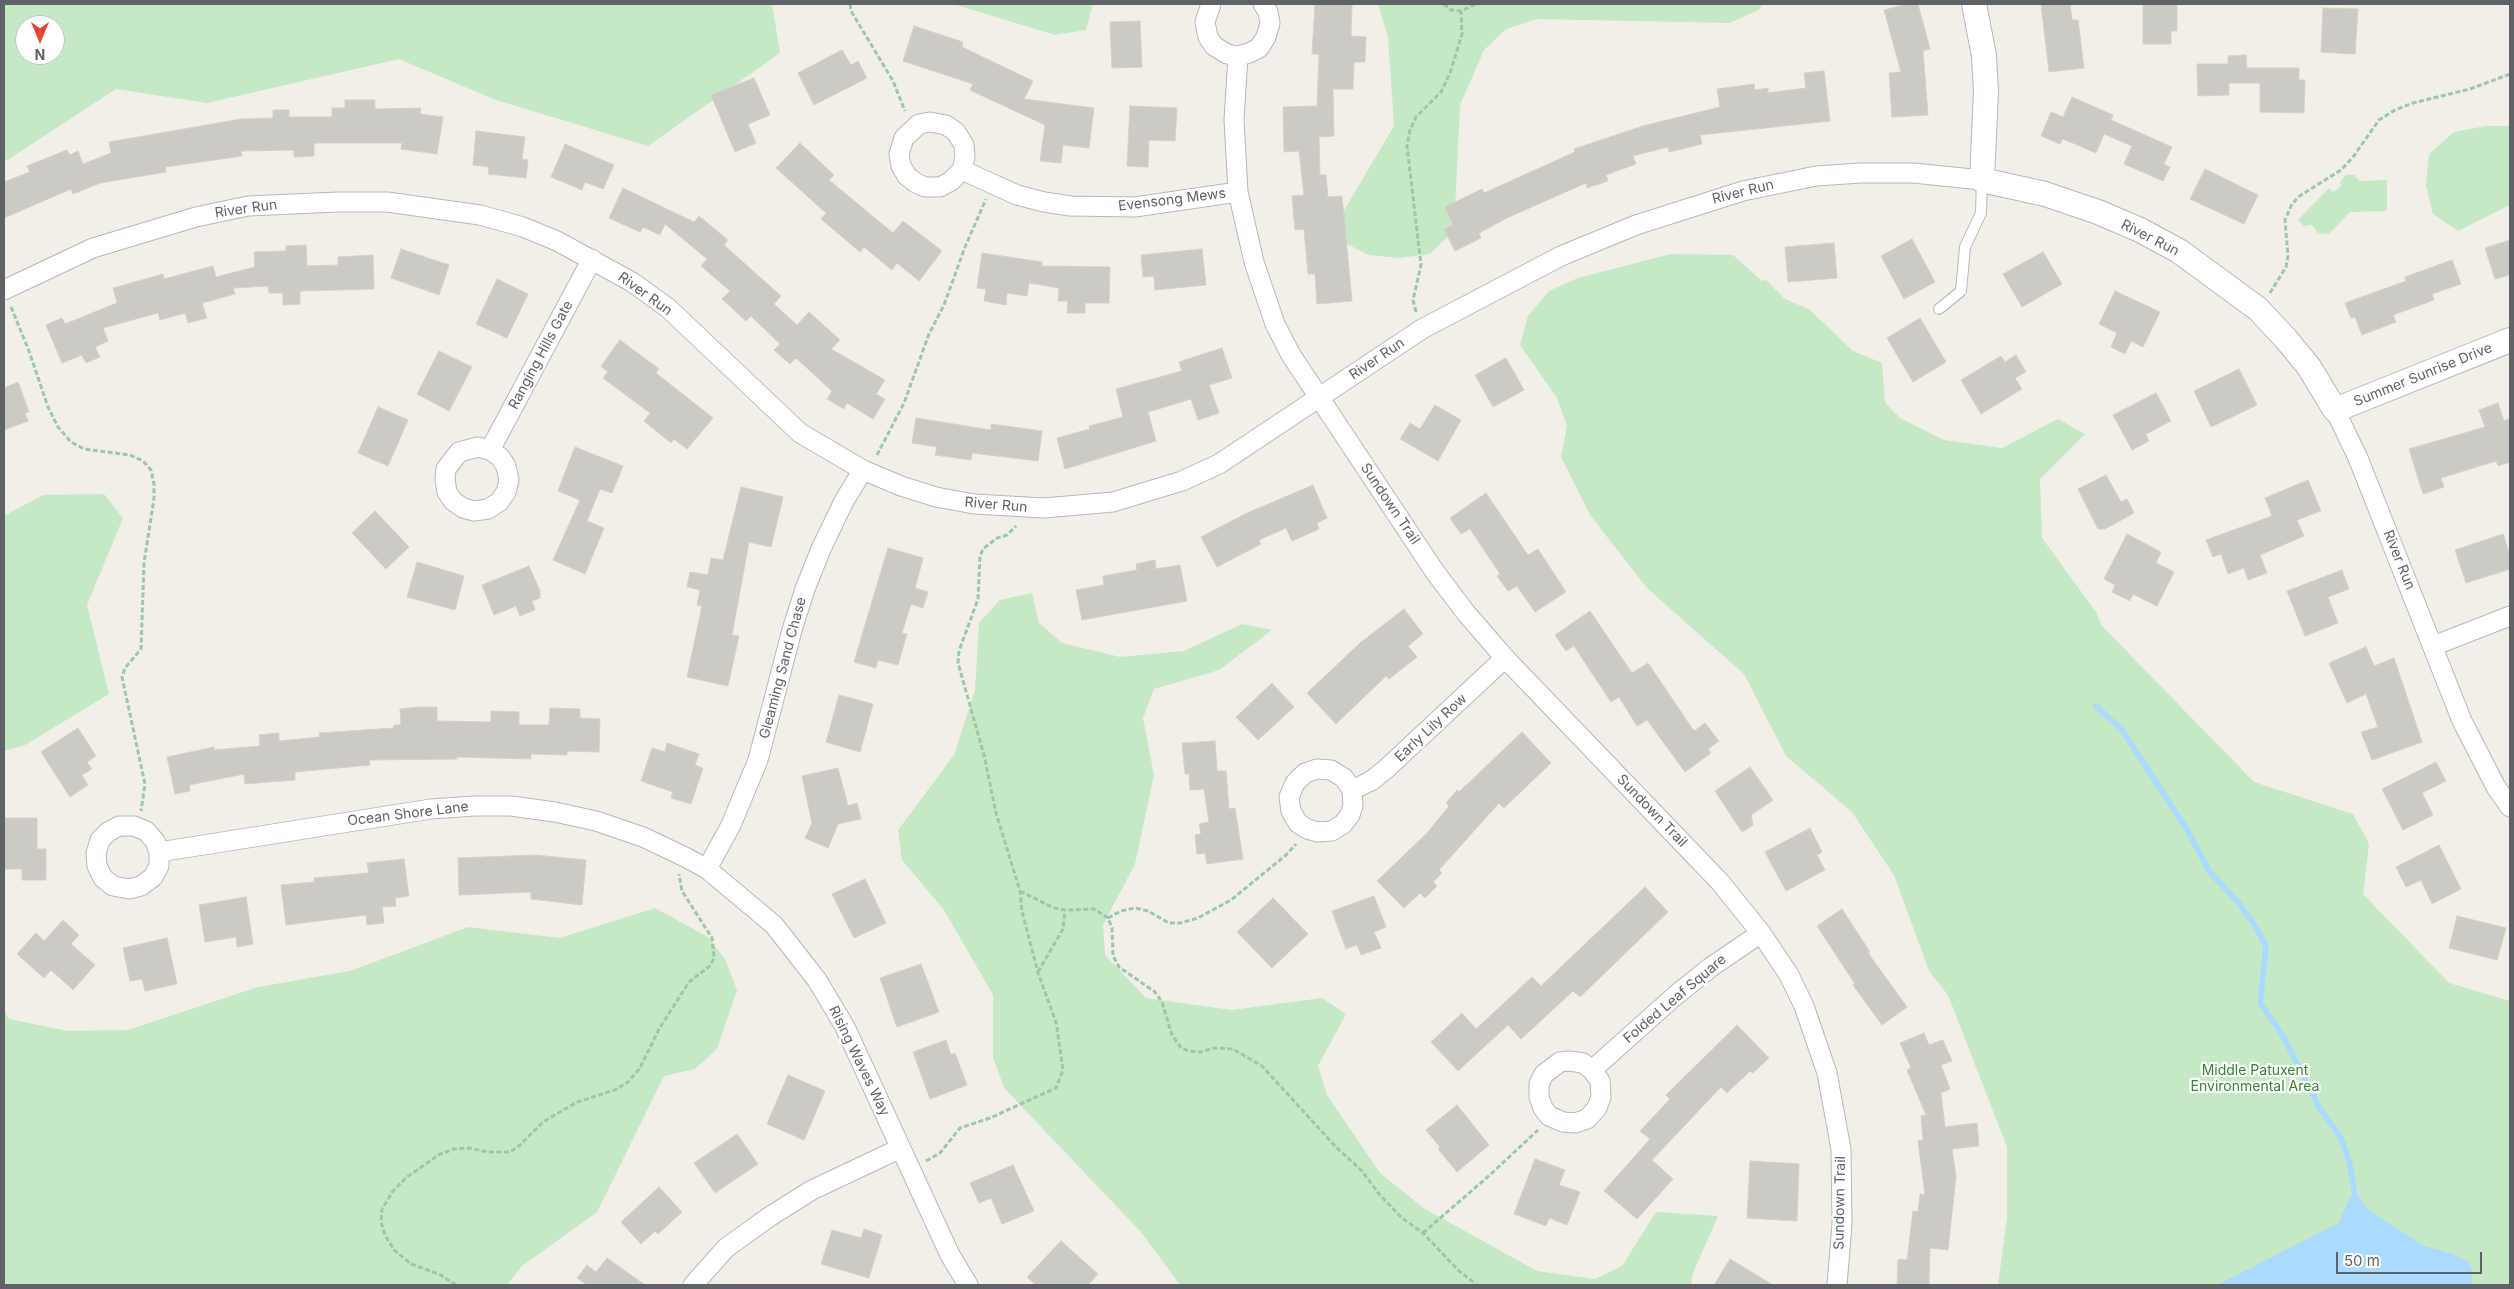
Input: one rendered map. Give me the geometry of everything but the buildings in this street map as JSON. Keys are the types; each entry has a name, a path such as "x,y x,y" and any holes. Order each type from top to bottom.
{"street":[{"path":"1212,4 1205,22 1208,37 1214,46 1227,54 1238,56 1259,48 1266,37 1270,23 1268,12 1263,4"},
{"path":"1974,4 1984,56 1986,91 1982,180"},
{"name":"Sundown Trail","path":"1238,56 1234,120 1238,192 1254,262 1275,324 1291,355 1435,572 1466,614 1505,658 1720,882 1761,933 1789,975 1804,1006 1827,1073 1836,1112 1843,1184 1837,1285"},
{"path":"930,122 946,125 956,132 964,145 965,157 962,170 952,181 940,186 926,187 907,176 902,166 900,154 904,138 912,129 930,122"},
{"name":"Evensong Mews","path":"962,170 993,185 1044,202 1100,208 1135,207 1238,192"},
{"name":"River Run","path":"4,290 93,248 142,231 248,206 298,203 387,202 480,215 523,227 592,259 632,282 668,308 800,433 866,471 901,486 936,497 974,504 1044,508 1113,502 1182,481 1219,464 1422,329 1561,256 1636,225 1743,191 1816,176 1861,173 1913,173 1982,180 2045,194 2140,230 2179,251 2258,309 2286,339 2308,367 2335,410 2358,458 2473,744 2496,787 2510,807"},
{"name":"Ranging Hills Gate","path":"490,450 592,259"},
{"name":"Summer Sunrise Drive","path":"2335,410 2510,340"},
{"name":"Gleaming Sand Chase","path":"707,869 732,826 758,760 792,630 808,581 844,501 866,471"},
{"path":"2433,646 2510,616"},
{"name":"Early Lily Row","path":"1352,790 1371,781 1386,769 1505,658"},
{"path":"1317,769 1331,770 1344,778 1352,790 1353,805 1350,815 1343,824 1332,831 1318,832 1307,829 1298,823 1291,811 1290,797 1295,783 1305,773 1317,769"},
{"name":"Ocean Shore Lane","path":"159,852 431,809 510,806 555,812 596,821 643,838 707,869"},
{"path":"119,826 134,826 146,831 155,841 159,852 159,866 153,877 142,886 129,889 114,886 103,878 97,866 96,853 100,840 108,832 119,826"},
{"name":"Rising Waves Way","path":"707,869 774,925 817,980 845,1028 950,1255 968,1285"},
{"name":"Folded Leaf Square","path":"1592,1070 1676,995 1724,957 1761,933"},
{"path":"1569,1060 1583,1063 1592,1070 1600,1081 1602,1096 1597,1108 1587,1118 1575,1123 1563,1122 1549,1116 1539,1097 1539,1084 1544,1074 1551,1067 1569,1060"},
{"path":"693,1285 726,1248 768,1217 812,1190 901,1148"}],"lane":[{"path":"1939,309 1961,291 1965,247 1981,213 1982,180"}],"path":[{"path":"850,4 850,12 893,81 912,129"},
{"path":"1444,4 1451,10 1462,11 1476,4"},
{"path":"1422,329 1413,300 1421,265 1408,146 1410,130 1416,117 1441,92 1450,73 1462,34 1462,11"},
{"path":"2258,309 2286,267 2288,256 2285,220 2291,206 2298,197 2341,170 2353,157 2379,120 2394,110 2413,103 2470,89 2510,74"},
{"path":"866,471 904,403 929,334 944,305 965,248 993,185"},
{"path":"4,290 30,351 48,407 58,427 71,442 84,449 130,455 144,461 151,470 153,477 154,498 144,563 141,649 125,668 122,677 144,784 142,808 134,826"},
{"path":"910,1168 940,1153 960,1128 990,1118 1056,1088 1063,1070 1056,1022 1038,973 1022,911 1020,891 996,814 984,756 958,663 959,651 978,599 980,556 983,549 997,538 1007,535 1016,526 1019,508"},
{"path":"1108,918 1121,911 1135,908 1148,911 1169,923 1180,923 1198,918 1231,900 1286,855 1307,829"},
{"path":"456,1285 439,1274 411,1264 394,1250 385,1235 381,1222 382,1209 393,1191 407,1177 440,1154 454,1149 469,1148 488,1152 510,1152 543,1122 577,1102 616,1090 628,1082 640,1068 659,1029 689,982 711,965 714,957 712,938 678,882 678,875 687,858"},
{"path":"1020,891 1054,908 1094,910 1108,918 1112,928 1113,956 1119,968 1155,992 1162,1002 1172,1035 1182,1048 1188,1052 1200,1052 1214,1048 1234,1049 1262,1066 1335,1146 1362,1171 1402,1218 1423,1233 1458,1270 1477,1285"},
{"path":"1038,973 1063,929 1065,910"},
{"path":"1423,1233 1510,1156 1549,1116"}],"green space":[{"path":"4,4 772,4 780,53 648,146 496,100 399,59 207,103 116,89 4,161"},
{"path":"953,4 1093,4 1086,30 1055,35"},
{"path":"1378,4 1762,4 1759,10 1729,23 1537,19 1506,29 1484,50 1460,105 1454,231 1430,254 1399,258 1369,255 1341,241 1343,212 1394,126 1388,37"},
{"path":"2486,126 2510,126 2510,205 2458,231 2433,214 2426,185 2429,154 2454,132"},
{"path":"2346,175 2354,175 2360,181 2387,180 2387,211 2350,212 2329,234 2318,233 2312,225 2304,226 2298,220 2329,188 2333,192 2341,186 2340,182"},
{"name":"Middle Patuxent Environmental Area","path":"1671,254 1733,255 1762,281 1765,279 1785,299 1810,310 1853,351 1882,363 1885,403 1900,418 1944,440 2002,448 2058,419 2085,434 2040,479 2042,538 2096,612 2102,626 2254,782 2353,814 2369,844 2363,894 2449,983 2510,1001 2510,1285 1998,1285 2007,1218 2007,1147 1948,995 1929,971 1894,875 1852,812 1786,756 1744,674 1647,588 1590,515 1561,457 1567,426 1557,398 1520,345 1528,316 1549,291 1578,278"},
{"path":"104,494 123,518 87,605 109,694 25,745 4,751 4,516 43,495"},
{"path":"1032,593 1039,623 1062,643 1120,657 1184,651 1242,624 1272,630 1219,670 1154,689 1143,718 1154,775 1135,864 1103,925 1105,955 1146,998 1232,1010 1322,998 1346,1014 1318,1066 1327,1095 1380,1173 1425,1209 1537,1271 1595,1279 1622,1266 1656,1212 1718,1216 1693,1273 1691,1285 1180,1285 1141,1232 1004,1088 993,1057 993,995 944,910 902,860 898,830 954,755 975,690 979,623 1000,600"},
{"path":"655,908 708,937 726,961 737,990 717,1049 695,1069 664,1076 597,1212 522,1266 507,1285 4,1285 4,1011 9,1019 68,1031 128,1030 258,987 350,971 468,927 560,938"}],"water":[{"path":"2358,1196 2368,1210 2424,1246 2453,1254 2469,1262 2472,1270 2471,1285 2217,1285 2339,1223 2350,1197"}],"waterway":[{"path":"2096,706 2122,730 2186,828 2210,872 2238,902 2256,927 2266,947 2260,1003 2282,1034 2319,1107 2341,1138 2350,1164 2355,1197"}]}
